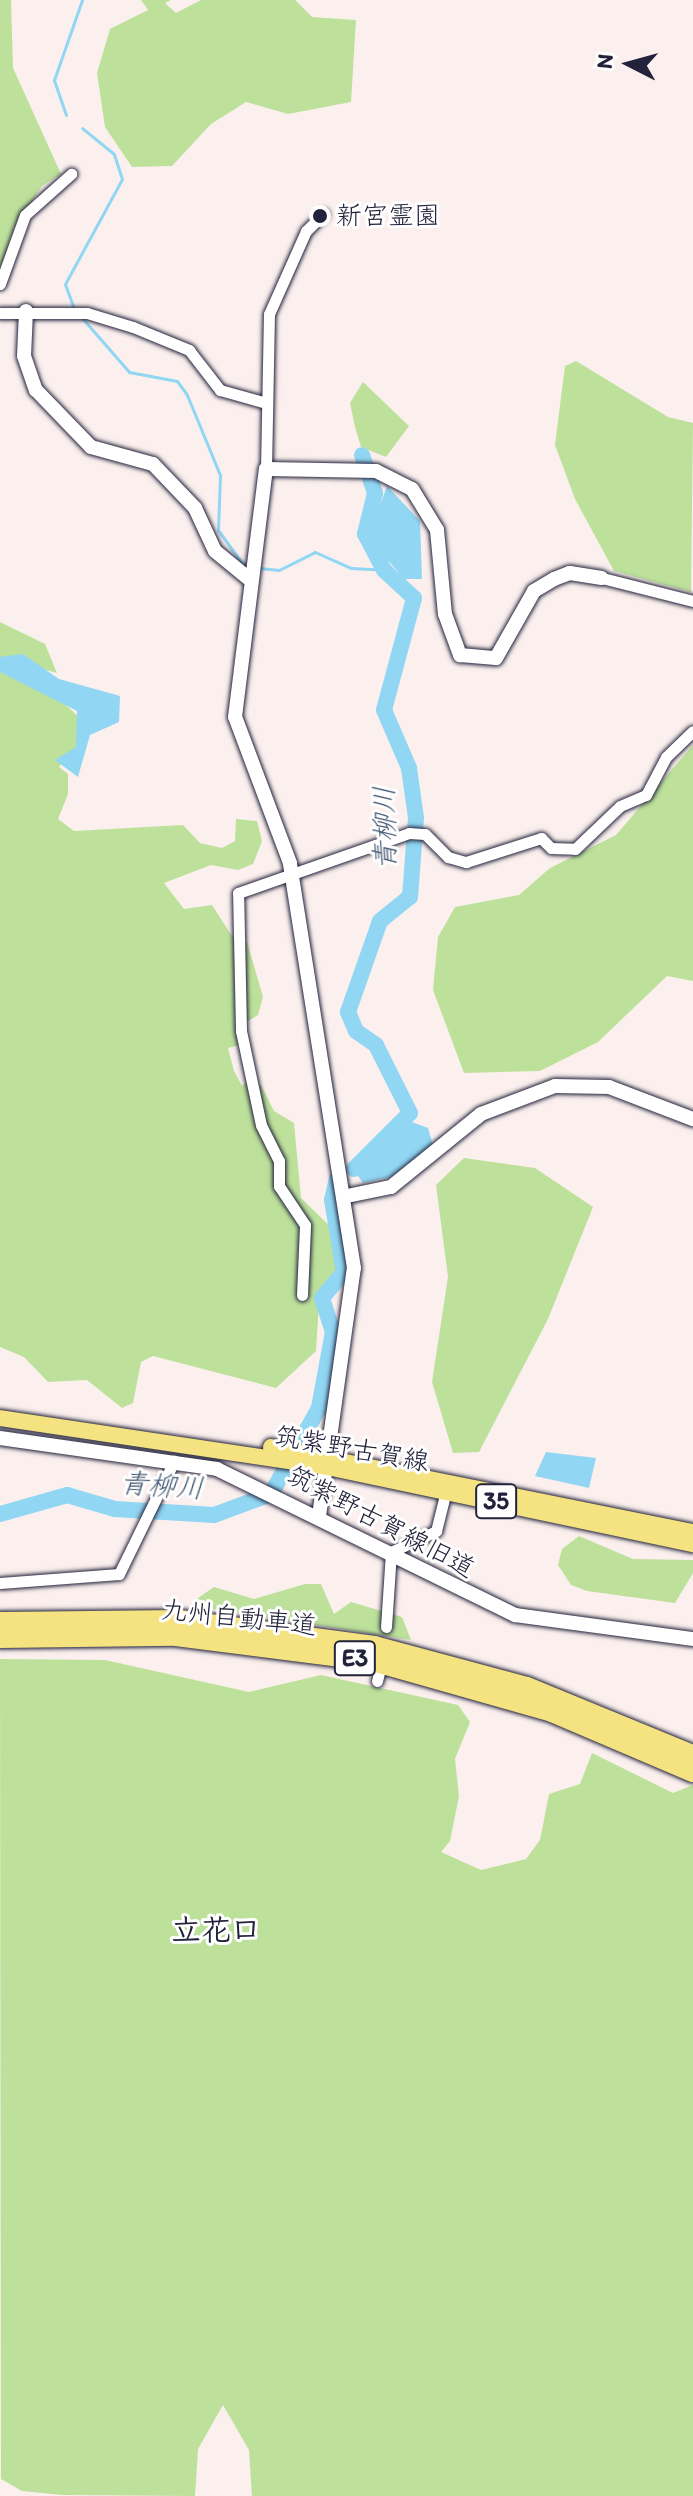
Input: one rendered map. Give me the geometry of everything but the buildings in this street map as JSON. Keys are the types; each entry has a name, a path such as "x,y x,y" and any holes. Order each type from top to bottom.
{"highway":[{"name":"九州自動車道","path":"0,1622 180,1620 374,1646 527,1687 693,1755"},
{"name":"九州自動車道","path":"0,1638 176,1636 372,1661 552,1712 693,1772"}],"main road":[{"name":"筑紫野古賀線","path":"0,1408 293,1455"},
{"name":"筑紫野古賀線","path":"0,1418 328,1460 693,1532"},
{"name":"筑紫野古賀線","path":"328,1460 446,1491 693,1544"}],"street":[{"path":"0,284 25,215 71,174"},
{"path":"319,1516 354,1268 347,1196 293,877 235,717 248,578 266,469 263,402 269,314 306,231 323,214"},
{"path":"26,311 24,356 36,390 91,447 153,464 195,508 215,551 248,578"},
{"path":"0,313 87,313 175,342 220,390 263,402"},
{"path":"266,469 376,471 412,489 430,513 441,547 445,614 460,655 496,658 534,591 570,573 693,601"},
{"path":"302,1295 305,1225 279,1186 279,1161 261,1125 241,1031 238,893 293,877 413,832 466,862 541,838 551,848 575,849 620,806 646,795 666,757 693,731"},
{"path":"347,1196 391,1187 481,1114 555,1086 609,1087 693,1119"},
{"name":"筑紫野古賀線旧道","path":"0,1438 174,1461 271,1491 515,1615 693,1639"},
{"path":"0,1583 119,1574 174,1461"},
{"path":"386,1627 391,1552 436,1531 446,1491"}],"green space":[{"path":"0,0 11,0 13,68 61,174 42,186 14,228 0,270"},
{"path":"141,0 171,0 165,3 176,13 201,0 295,0 312,17 356,20 351,102 288,114 246,102 211,124 172,166 132,167 105,127 97,73 110,29 148,10"},
{"path":"576,361 668,417 693,423 691,592 614,571 575,499 555,445 565,366"},
{"path":"363,382 409,426 386,457 361,447 350,403"},
{"path":"0,622 45,644 57,673 0,657"},
{"path":"0,672 57,697 80,718 76,747 59,767 68,774 68,794 58,819 74,831 183,825 200,843 222,848 235,841 236,819 257,821 262,841 253,864 238,870 211,865 164,883 184,909 212,905 232,936 247,942 263,997 258,1015 235,1029 240,1045 228,1048 234,1071 242,1086 249,1079 261,1085 274,1111 294,1123 301,1198 341,1237 342,1269 319,1304 316,1351 276,1388 153,1356 141,1362 133,1403 122,1408 87,1380 48,1382 24,1357 0,1347"},
{"path":"693,745 693,981 667,976 598,1042 540,1071 464,1073 433,990 438,937 455,907 519,895 550,868 616,835"},
{"path":"464,1158 535,1168 593,1207 548,1319 479,1452 453,1453 432,1382 448,1277 436,1185"},
{"path":"579,1536 633,1559 693,1560 693,1573 675,1603 587,1591 571,1585 558,1565 562,1549"},
{"path":"305,1584 321,1584 334,1614 351,1602 402,1617 411,1640 207,1608 198,1598 214,1587 254,1599"},
{"path":"0,1659 105,1660 249,1692 321,1675 458,1705 470,1722 455,1759 459,1796 450,1841 441,1852 481,1870 526,1859 540,1840 549,1794 580,1784 592,1753 673,1793 693,1785 693,2496 252,2496 249,2450 223,2405 198,2449 195,2496 62,2495 22,2491 1,2479"}],"water":[{"path":"387,486 420,521 422,579 404,579 374,544 371,530"},
{"path":"23,654 59,679 120,696 119,722 90,735 78,777 55,760 76,747 77,711 0,672 0,657"},
{"path":"409,1121 428,1128 433,1145 391,1177 363,1183 356,1173"},
{"path":"546,1452 596,1458 589,1488 535,1476"}],"waterway":[{"path":"66,115 54,80 82,0"},
{"path":"73,306 65,284 122,179 114,154 82,128"},
{"path":"83,319 129,372 177,381 187,395 220,475 218,530 241,562"},
{"name":"青柳川","path":"354,1169 410,1113 376,1045 356,1031 348,1012 380,921 410,897 416,818 409,768 384,710 414,598 384,570 365,534 375,493 362,455"},
{"path":"259,568 279,570 315,552 351,568 384,570"},
{"name":"青柳川","path":"0,1514 67,1495 115,1509 214,1515 271,1494 319,1408 333,1332 322,1298 344,1272 332,1200 337,1179"}],"place":[{"name":"新宮霊園","path":"320,216"}],"district":[{"name":"立花口","path":"216,1930"}]}
